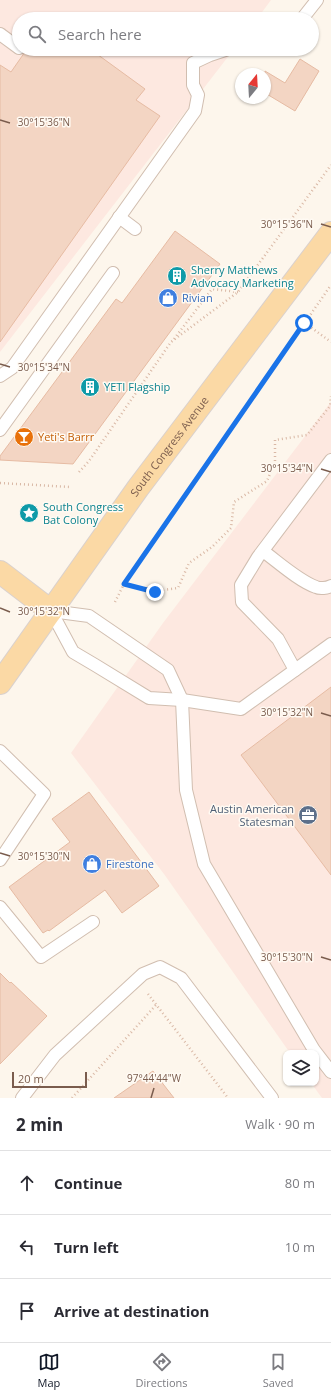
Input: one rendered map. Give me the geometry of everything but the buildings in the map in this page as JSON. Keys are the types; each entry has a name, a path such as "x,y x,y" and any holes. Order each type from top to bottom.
{"main road":[{"name":"South Congress Avenue","path":"0,683 138,488 331,233"},
{"path":"0,572 51,611"}],"lane":[{"path":"308,12 317,0"},
{"path":"0,34 12,43"},
{"path":"0,376 12,368 195,111 198,95 193,85 193,64 208,56"},
{"path":"119,217 135,229"},
{"path":"0,430 113,273"},
{"path":"295,670 278,639 242,602 241,585 263,551 331,460"},
{"path":"263,551 301,579 317,588 328,588 331,586"},
{"path":"51,611 73,652 149,698 182,700 241,709 331,644"},
{"path":"51,611 89,616 168,670 182,700 186,790 204,864 314,1050 331,1072"},
{"path":"0,751 44,794 0,860"},
{"path":"0,907 41,957 93,922"},
{"path":"22,1098 55,1055 142,974 160,967 181,978 272,1098"}],"path":[{"path":"171,342 238,292 331,166"},
{"path":"115,602 124,584 331,284"},
{"path":"79,472 89,461 171,342 212,289 238,292"},
{"path":"304,323 331,342"},
{"path":"124,584 155,592 178,588 189,564 212,546 231,528 234,502 267,481 275,462 275,440 307,435 330,406 331,396"},
{"path":"0,484 71,487"},
{"path":"137,979 228,1098"},
{"path":"72,1098 156,1005"}],"shaded area":[{"path":"0,0 271,0 262,12 12,12 12,56 229,56 0,352"},
{"path":"331,402 331,1098 322,1098 313,1086 319,1086 319,1050 288,1050 164,874 71,753 163,623"}],"place":[{"name":"Sherry Matthews Advocacy Marketing","path":"177,276"},
{"name":"Rivian","path":"168,298"},
{"name":"YETI Flagship","path":"90,387"},
{"name":"Yeti's Barrr","path":"24,437"},
{"name":"South Congress Bat Colony","path":"29,513"},
{"name":"Austin American Statesman","path":"308,815"},
{"name":"Firestone","path":"92,864"}],"route":[{"path":"155,592 124,584 304,323"}]}
